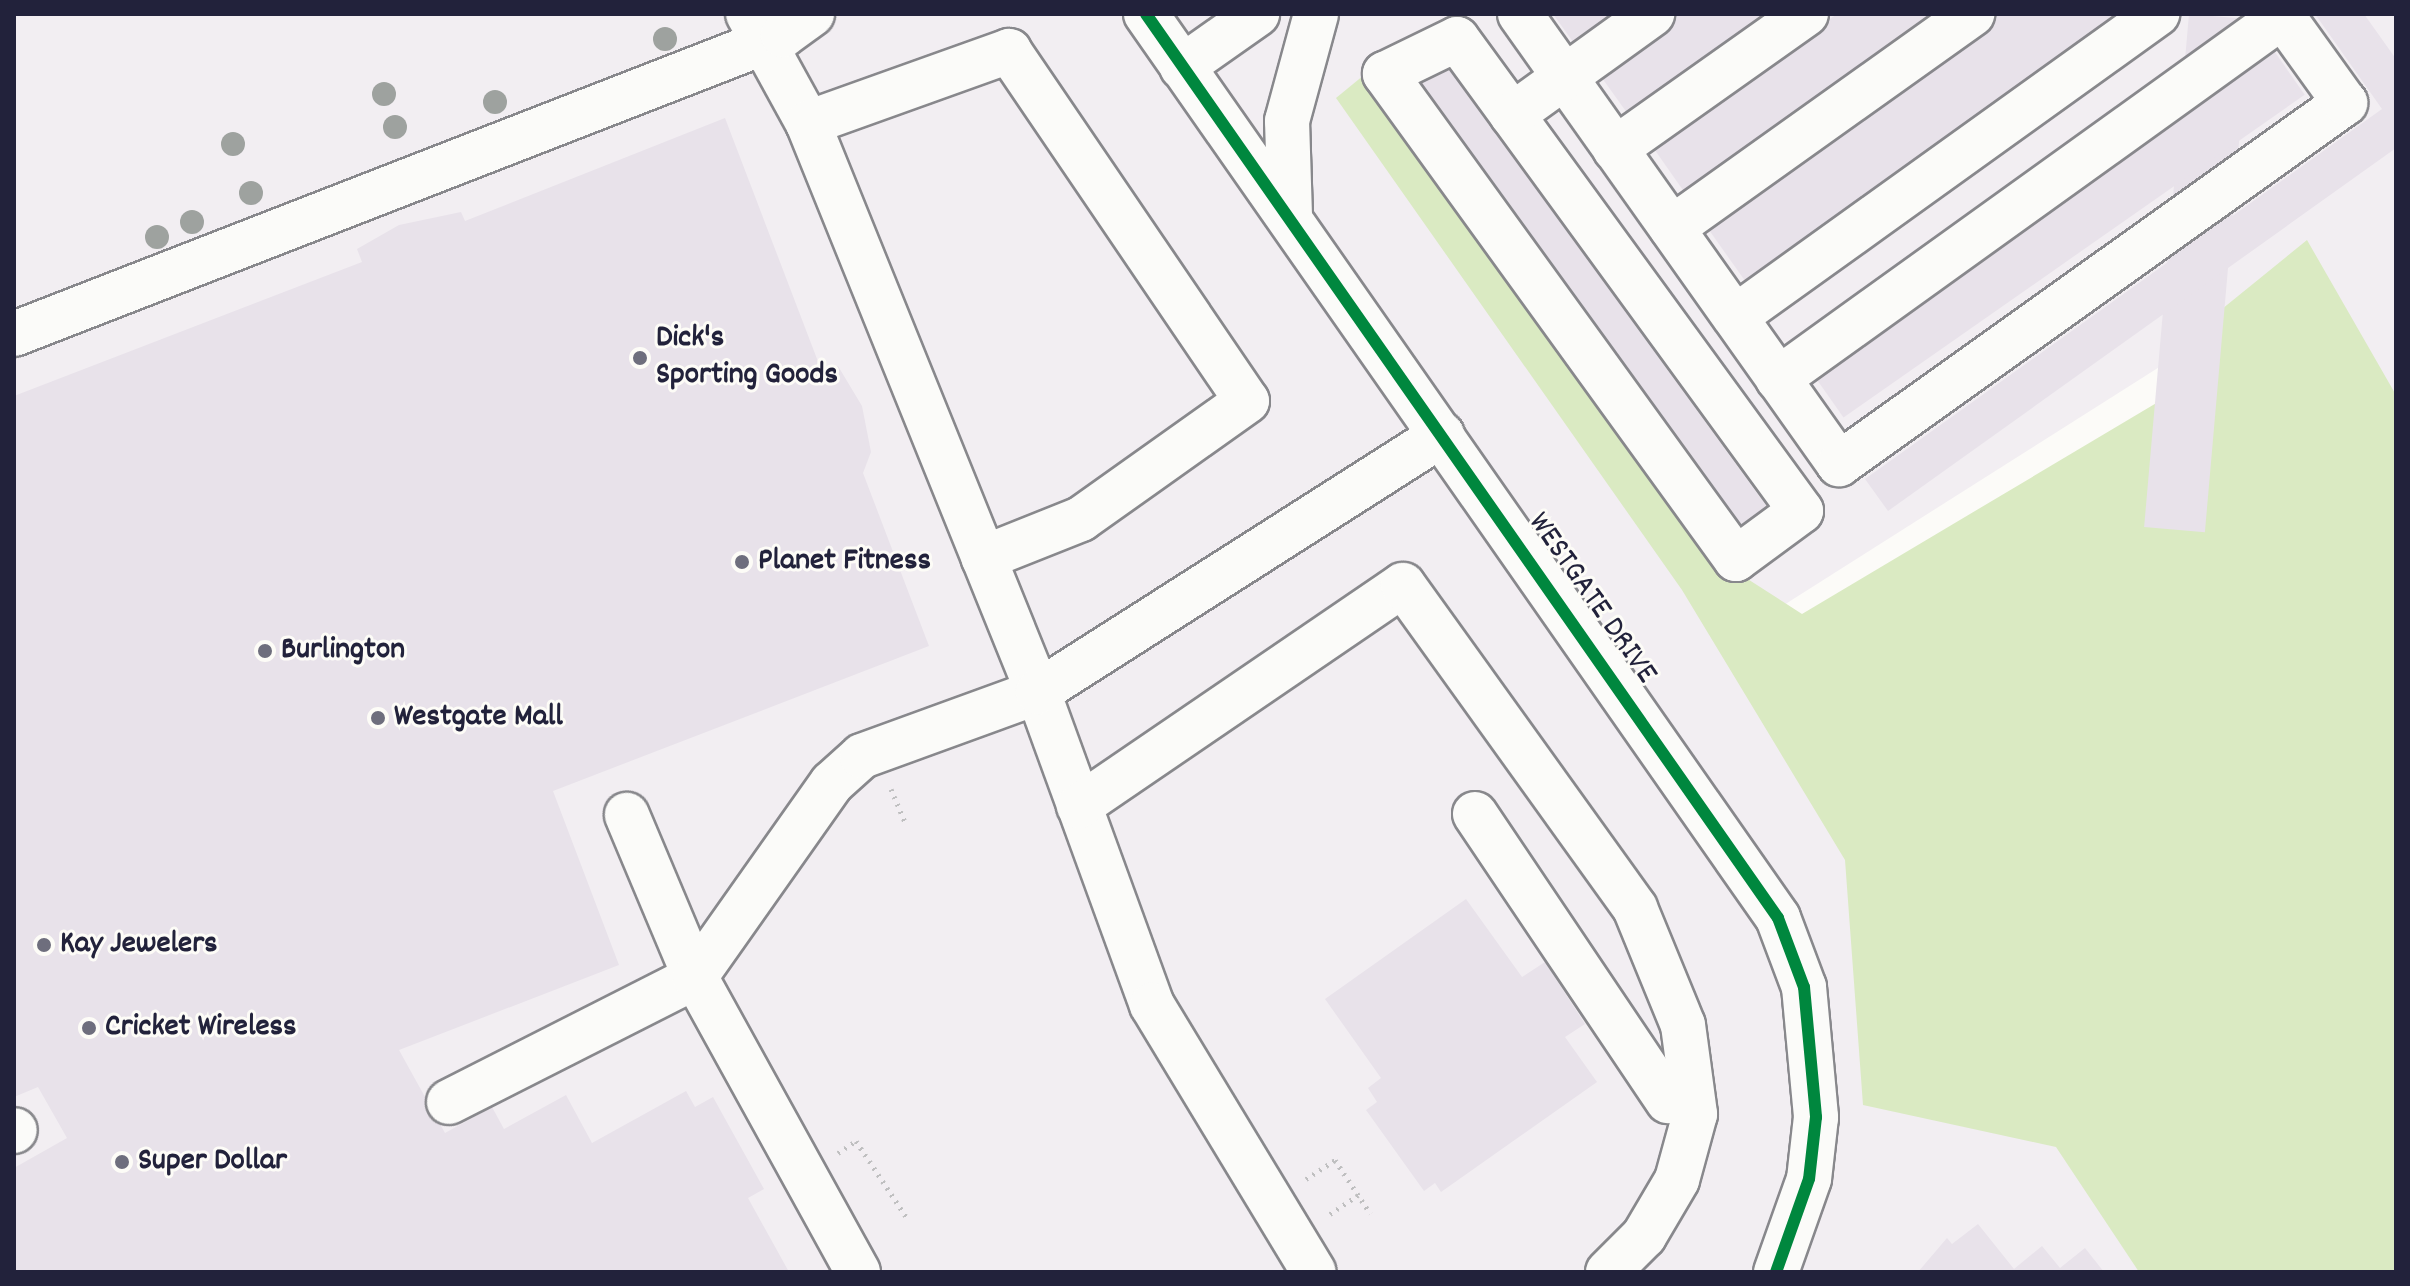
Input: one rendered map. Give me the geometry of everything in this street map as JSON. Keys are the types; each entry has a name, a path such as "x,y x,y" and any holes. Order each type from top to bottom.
{"street":[{"path":"14,334 754,29 812,14"},
{"name":"WESTGATE DRIVE","path":"1146,14 1778,918 1804,987 1816,1117 1809,1179 1776,1272"},
{"path":"1182,67 1257,14"},
{"path":"1290,218 1287,121 1316,14"},
{"path":"1520,14 1839,464"},
{"path":"1512,115 1652,14"},
{"path":"1615,149 1806,14"},
{"path":"1672,228 1972,14"},
{"path":"1735,317 2157,14"},
{"path":"1778,379 2282,15 2345,103 1839,464 1801,511 1736,559 1385,74 1457,39 1801,511"},
{"path":"754,29 792,84 808,123 1038,692 1152,1005 1314,1272"},
{"path":"808,123 1009,51 1247,401 1081,519 983,558"},
{"path":"449,1102 695,977 832,783 862,756 1038,692 1442,435"},
{"path":"1079,806 1403,585 1635,908 1683,1025 1695,1114 1677,1180 1644,1236 1608,1272"},
{"path":"1475,814 1668,1101"},
{"path":"627,815 695,977 858,1272"}],"path":[{"path":"886,779 906,825"},
{"path":"1306,1179 1335,1160 1370,1213"},
{"path":"1330,1214 1358,1195"}],"shaded area":[{"name":"Westgate Mall","path":"14,14 2396,14 2396,461 2292,283 1738,634 2159,1272 14,1272"}],"green space":[{"path":"1375,66 1732,569 1802,614 2185,386 2206,322 2307,240 2396,395 2396,1272 2139,1272 2056,1147 1863,1105 1845,860 1682,590 1336,98"}],"building":[{"path":"1553,14 1620,14 1576,46"},
{"path":"1677,14 1775,14 1630,117 1597,71"},
{"path":"1837,14 1937,14 1685,193 1652,146"},
{"path":"1996,14 2126,14 1748,285 1704,223"},
{"path":"2189,14 2250,19 2205,532 2144,527"},
{"path":"2315,14 2364,14 2396,59 2396,148 1888,511 1865,479 2382,109"},
{"path":"2272,48 2305,95 1844,418 1811,371"},
{"path":"1443,61 1773,515 1740,539 1410,85"},
{"name":"Westgate Mall","path":"725,118 822,372 838,366 862,406 871,452 863,473 929,646 553,791 619,965 399,1050 445,1133 492,1107 504,1129 566,1095 592,1143 686,1091 695,1107 713,1097 764,1189 748,1198 789,1272 16,1272 14,1168 67,1138 38,1087 14,1097 14,396 362,262 357,249 399,225 461,212 465,221"},
{"path":"1466,899 1522,977 1545,962 1585,1024 1565,1037 1597,1082 1441,1192 1435,1183 1424,1191 1366,1110 1377,1102 1368,1088 1381,1078 1325,999"},
{"path":"1978,1224 2014,1269 2042,1246 2060,1268 2085,1248 2104,1272 1918,1272 1947,1238 1952,1244"}],"cycle path":[{"path":"1146,14 1778,918 1804,987 1816,1117 1809,1179 1776,1272"}],"place":[{"name":"Dick's Sporting Goods","path":"640,358"},
{"name":"Planet Fitness","path":"742,562"},
{"name":"Burlington","path":"265,651"},
{"name":"Westgate Mall","path":"378,718"},
{"name":"Kay Jewelers","path":"44,945"},
{"name":"Cricket Wireless","path":"89,1028"},
{"name":"Super Dollar","path":"122,1162"}]}
